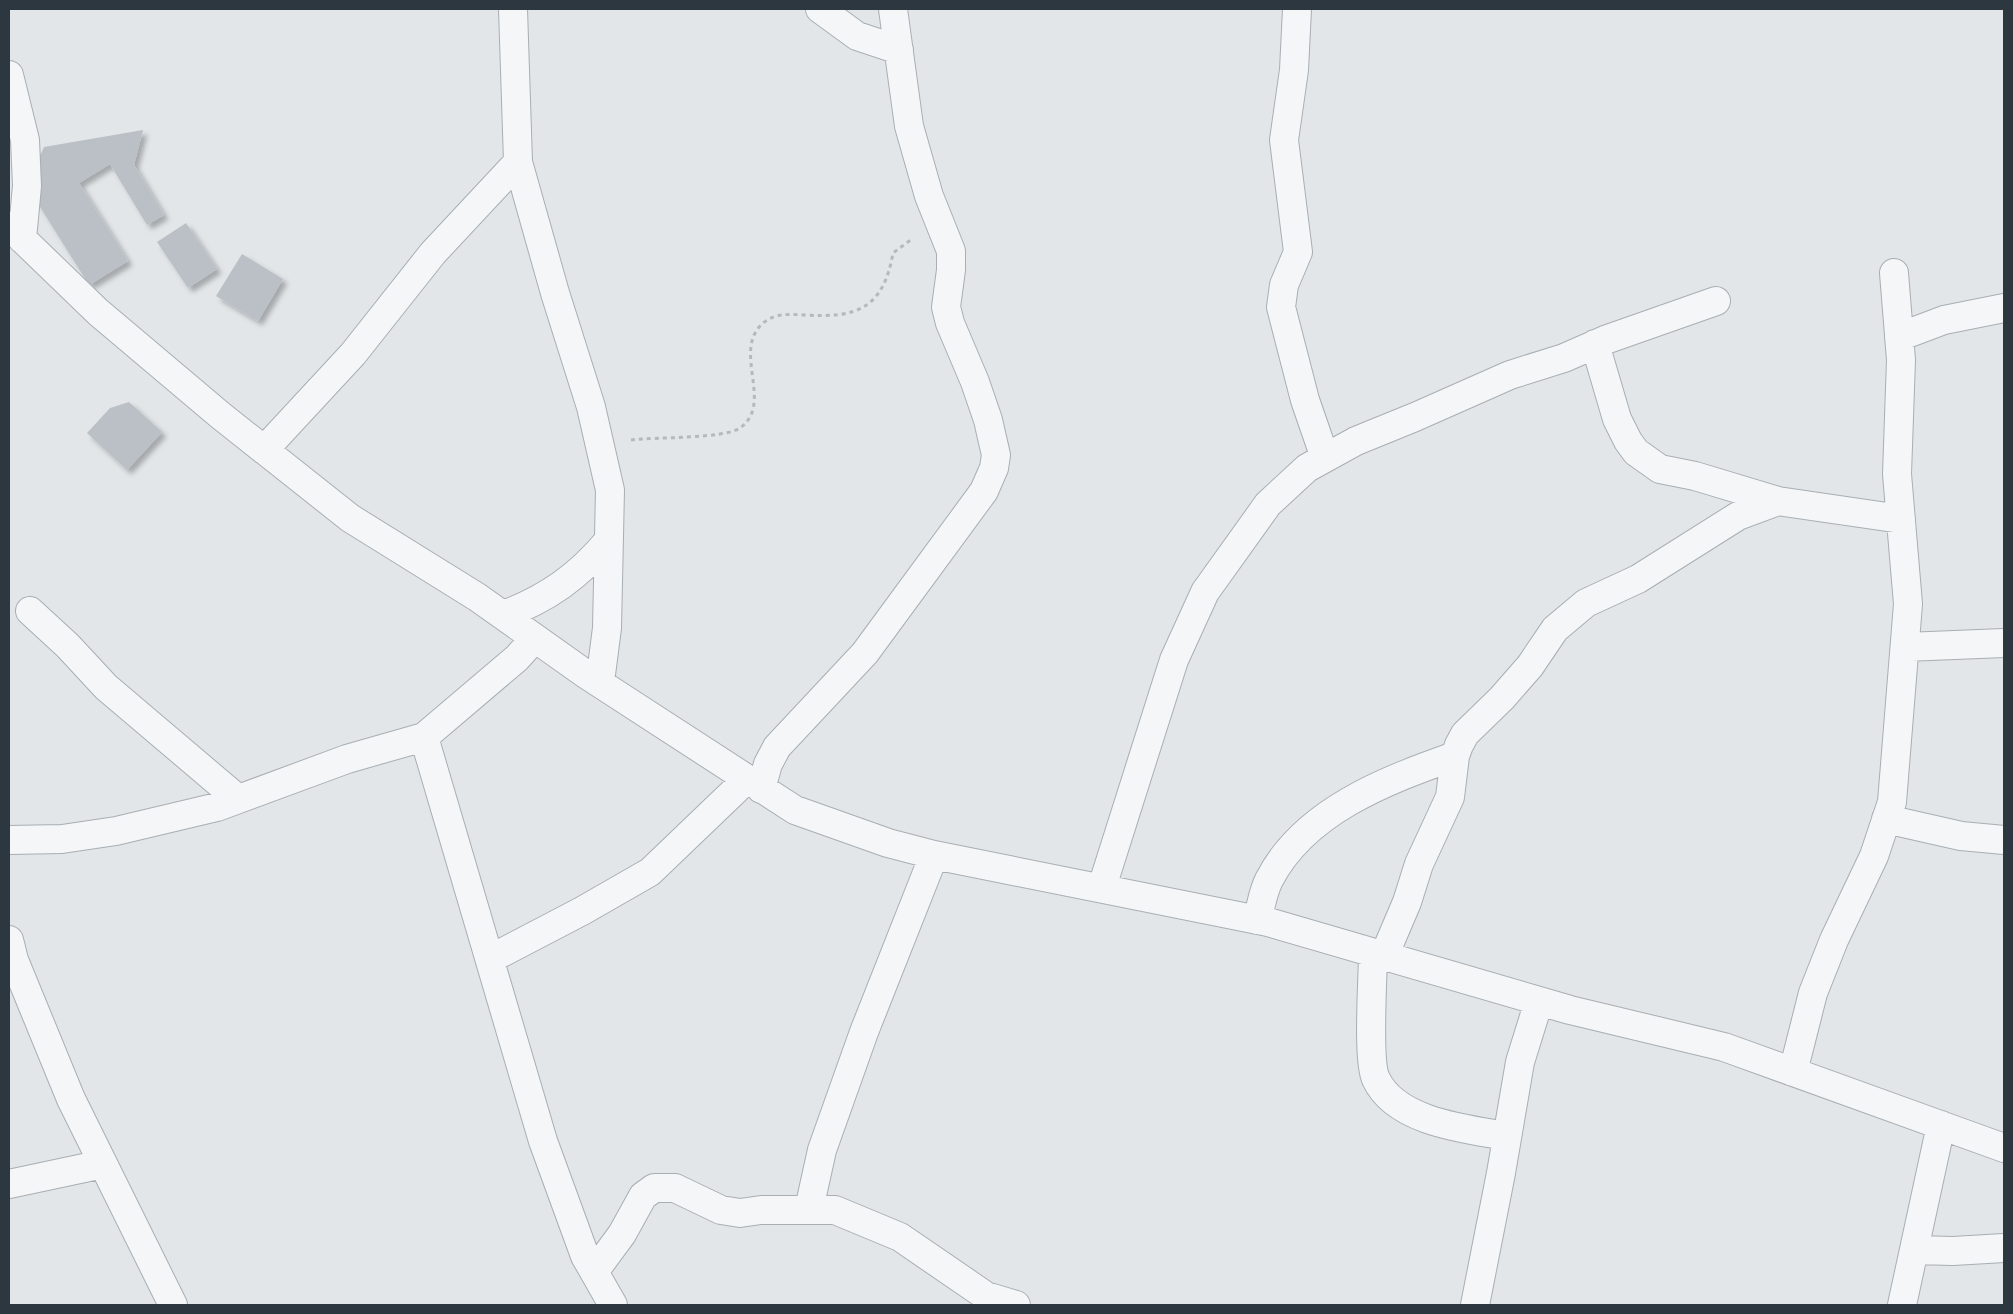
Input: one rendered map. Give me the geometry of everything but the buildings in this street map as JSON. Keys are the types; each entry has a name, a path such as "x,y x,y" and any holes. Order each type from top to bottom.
{"street":[{"path":"513,9 518,162 555,293 591,408 610,490 607,628 600,682"},
{"path":"820,9 857,36 899,50"},
{"path":"490,959 582,912 650,872 754,784 768,764 776,747 865,653 984,491 994,468 996,455 988,420 975,382 956,341 946,307 951,270 951,251 928,196 909,126 892,9"},
{"path":"1297,9 1294,70 1284,140 1298,252 1284,285 1280,307 1305,400 1325,458"},
{"path":"9,75 25,140 27,186 15,233 98,312 264,450 350,518 503,616 795,810 888,843 934,855 1102,887 1257,920 1539,1001 1724,1047 2004,1148"},
{"path":"264,450 353,354 433,253 518,162"},
{"path":"1792,1072 1813,993 1834,940 1874,856 1892,802 1908,604 1897,474 1901,360 1894,273"},
{"path":"1102,887 1174,660 1205,592 1268,504 1307,468 1356,441 1510,375 1564,358 1595,344 1716,301"},
{"path":"1899,338 1944,320 2004,308"},
{"path":"1595,344 1617,419 1636,452 1660,469 1695,476 1778,501 1901,519"},
{"path":"1507,1136 1444,1124 1398,1105 1375,1078 1372,1048 1379,954 1407,902 1418,864 1450,796 1455,756 1465,734 1502,698 1530,666 1555,629 1586,603 1638,579 1738,516 1778,501"},
{"path":"503,616 544,598 588,565 609,540"},
{"path":"30,611 68,646 106,687 238,799"},
{"path":"9,840 62,839 116,831 216,807 347,759 424,737 517,658 535,638"},
{"path":"1905,648 2004,643"},
{"path":"424,737 543,1141 585,1256 613,1305"},
{"path":"1257,920 1268,880 1287,852 1308,828 1350,802 1406,773 1455,756"},
{"path":"1886,819 1962,836 2004,840"},
{"path":"810,1208 829,1132 864,1032 934,855"},
{"path":"9,940 14,960 70,1099 173,1305"},
{"path":"1475,1305 1520,1062 1539,1001"},
{"path":"1902,1305 1940,1125"},
{"path":"9,1184 103,1164"},
{"path":"594,1272 622,1234 643,1196 654,1188 675,1188 722,1210 740,1213 810,1208 835,1210 900,1237 986,1296 1016,1305"},
{"path":"1915,1250 1954,1251 2004,1248"}],"path":[{"path":"600,444 709,435 739,430 749,420 755,405 751,356 753,340 760,326 783,314 823,316 857,312 872,303 882,288 890,269 893,254 939,221"}]}
